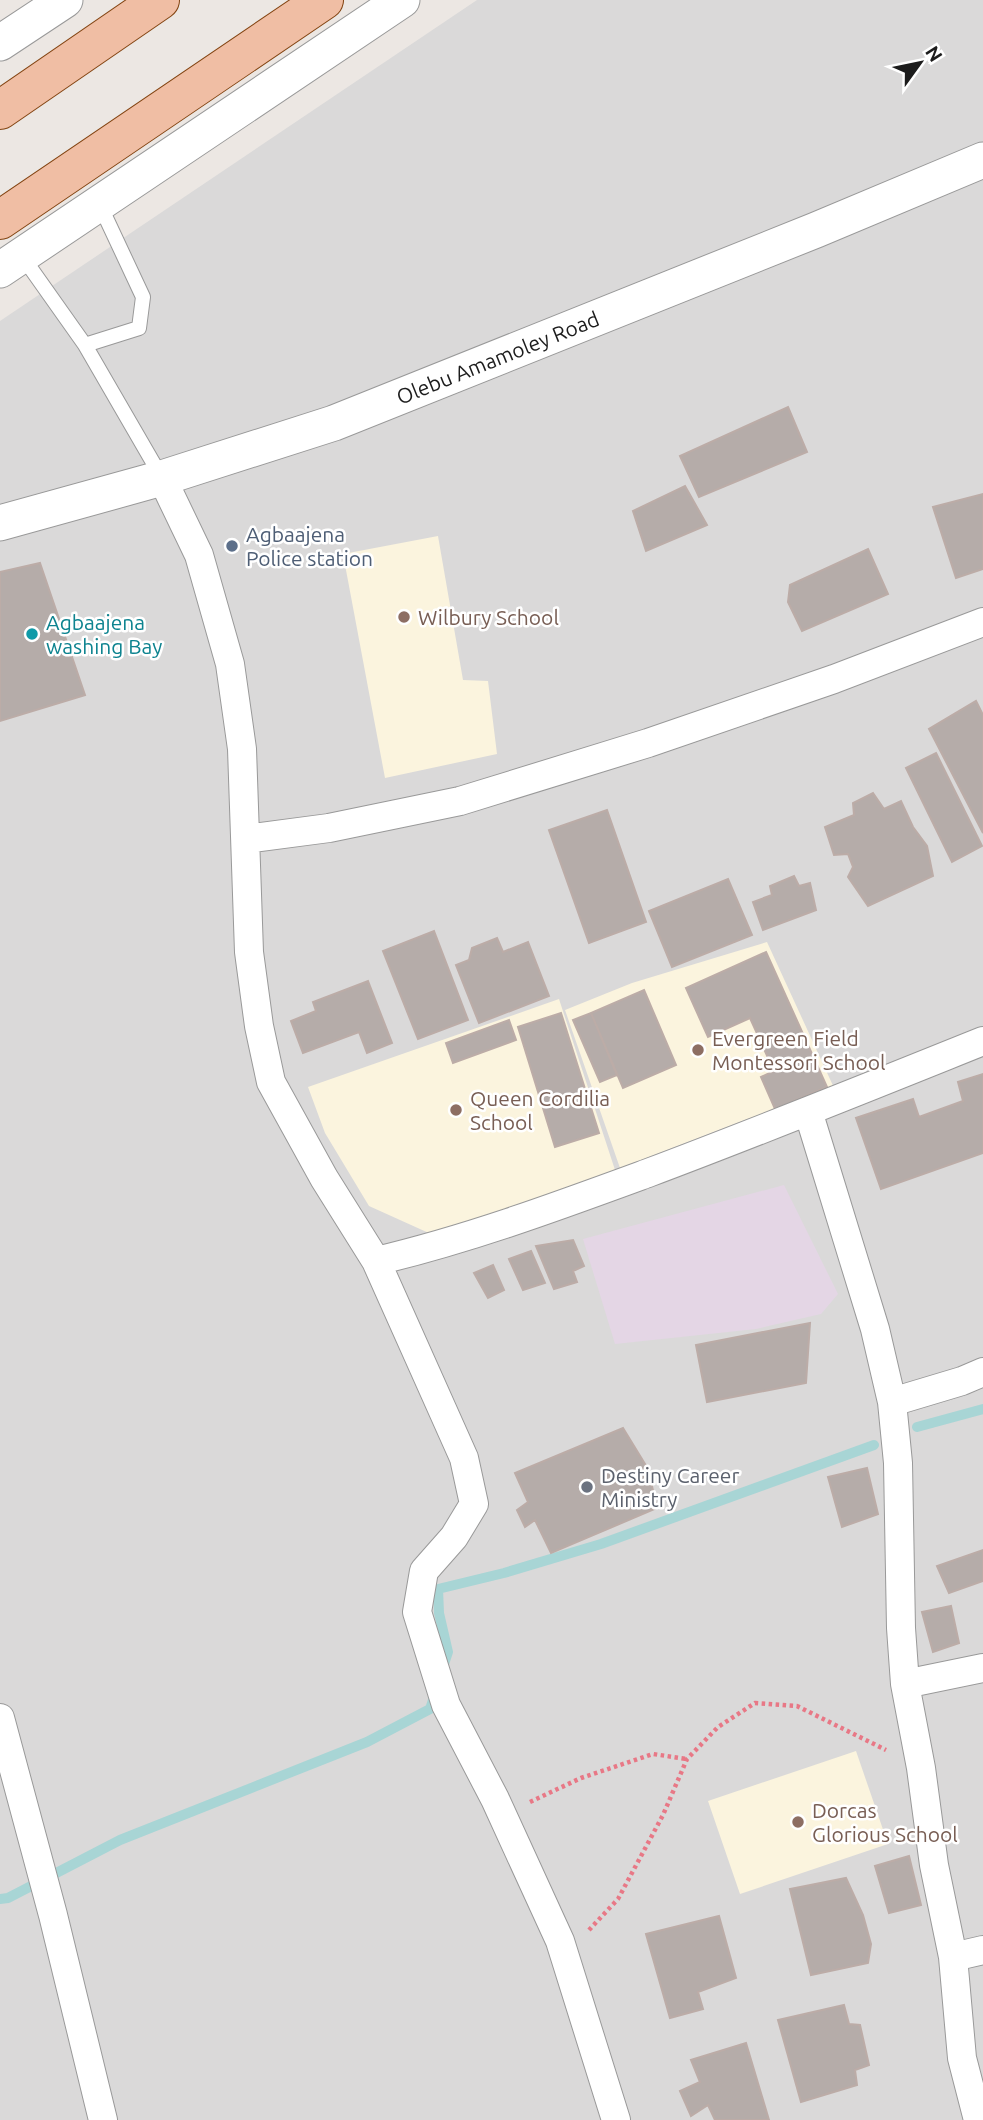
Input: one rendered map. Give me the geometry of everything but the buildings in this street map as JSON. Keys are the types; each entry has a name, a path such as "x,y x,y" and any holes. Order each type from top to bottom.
{"main road":[{"path":"0,110 160,0"},
{"path":"0,220 324,0"}],"street":[{"path":"0,43 65,0"},
{"path":"11,263 402,0"},
{"name":"Olebu Amamoley Road","path":"0,523 162,478 334,423 816,230 983,160"},
{"path":"162,478 199,555 230,664 242,748 249,952 259,1026 271,1082 324,1178 376,1261 464,1458 474,1504 454,1538 424,1572 417,1612 446,1705 503,1818 564,1954 616,2120"},
{"path":"246,839 329,828 460,801 661,739 834,679 983,622"},
{"path":"376,1261 445,1245 514,1222 808,1111 983,1041"},
{"path":"808,1111 875,1329 892,1402 898,1463 901,1628 905,1684 921,1768 934,1865 953,1957 962,2057 978,2120"},
{"path":"892,1402 983,1372"},
{"path":"905,1684 983,1668"},
{"path":"0,1718 50,1902 103,2120"},
{"path":"953,1957 983,1950"}],"lane":[{"path":"85,345 139,328 143,297 99,203"},
{"path":"11,263 85,345 162,478"}],"path":[{"path":"564,1954 618,1899 663,1815 687,1759 718,1727 755,1703 797,1706 921,1768"},
{"path":"503,1818 542,1795 617,1764 653,1754 687,1759"}],"shaded area":[{"path":"477,0 983,0 983,2120 0,2120 0,321"},
{"name":"Wilbury School","path":"438,536 463,680 488,681 497,754 385,778 343,554"},
{"name":"Evergreen Field Montessori School","path":"767,942 835,1090 747,1119 620,1168 565,1010 632,983"},
{"name":"Queen Cordilia School","path":"559,999 616,1173 431,1234 369,1206 325,1133 308,1087"},
{"path":"784,1185 838,1294 821,1314 756,1329 615,1344 583,1239"},
{"name":"Dorcas Glorious School","path":"856,1751 888,1844 740,1894 708,1801"}],"waterway":[{"path":"917,1427 983,1409"},
{"path":"442,1670 448,1652 439,1613 438,1589 504,1573 601,1544 874,1445"},
{"path":"0,1899 8,1898 120,1840 367,1742 430,1709 435,1694"}],"place":[{"name":"Agbaajena Police station","path":"232,546"},
{"name":"Wilbury School","path":"404,617"},
{"name":"Agbaajena washing Bay","path":"32,634"},
{"name":"Evergreen Field Montessori School","path":"698,1050"},
{"name":"Queen Cordilia School","path":"456,1110"},
{"name":"Destiny Career Ministry","path":"587,1487"},
{"name":"Dorcas Glorious School","path":"798,1822"}]}
